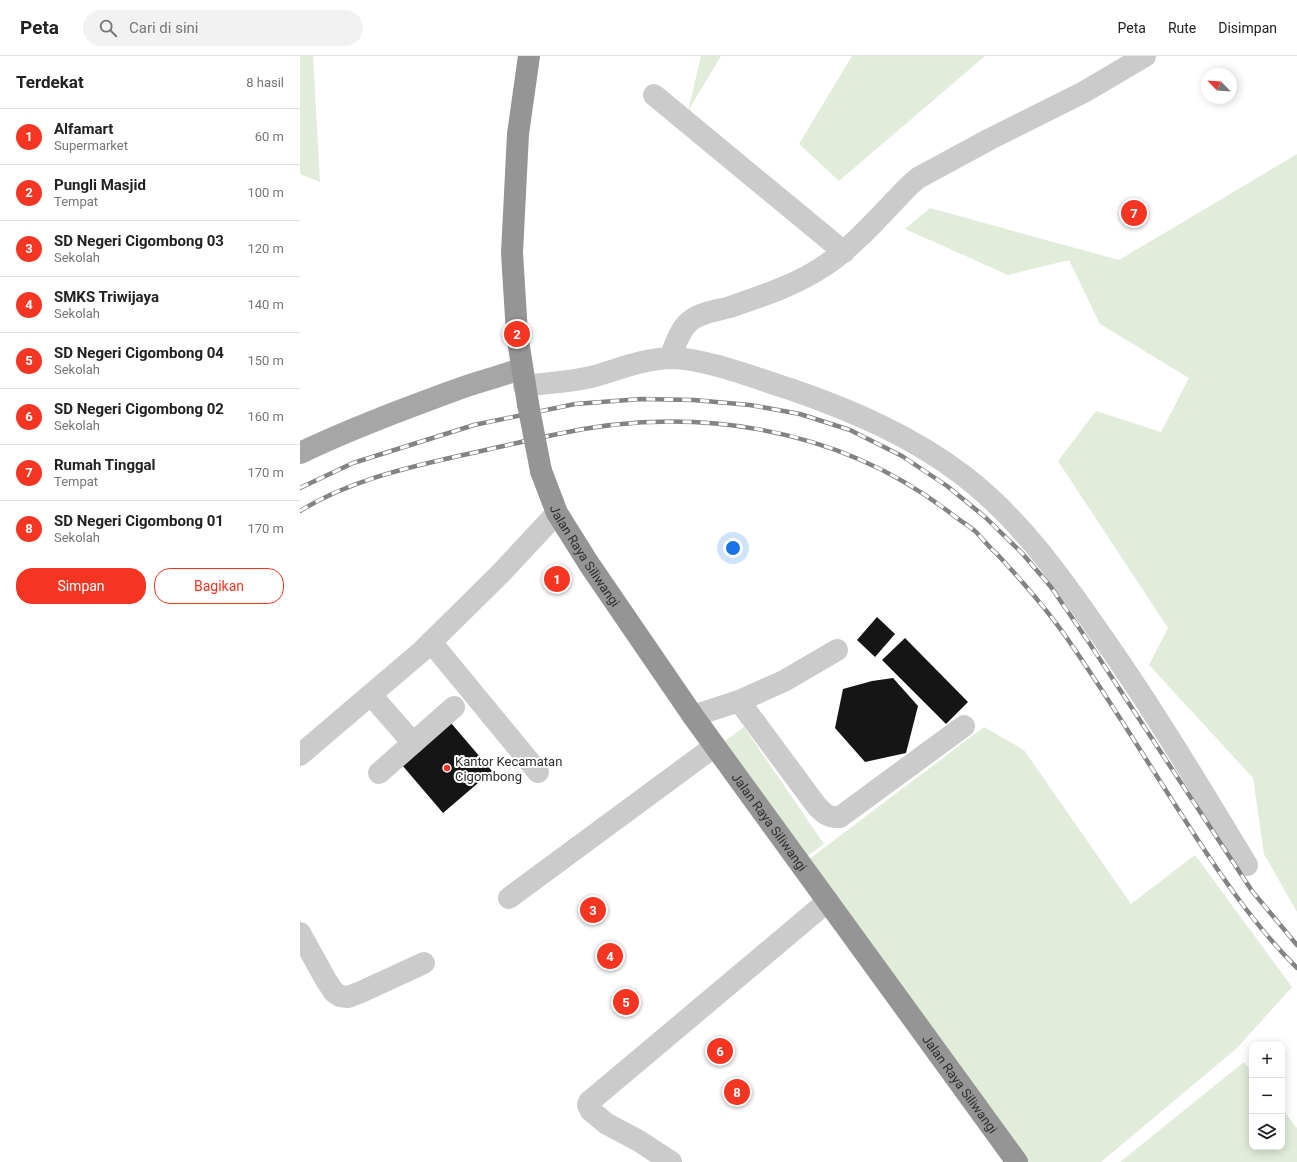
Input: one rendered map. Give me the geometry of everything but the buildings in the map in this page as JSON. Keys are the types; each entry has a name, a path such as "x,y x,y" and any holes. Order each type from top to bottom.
{"highway":[{"name":"Jalan Raya Siliwangi","path":"529,56 518,134 512,253 516,334 541,471 557,513 589,564 693,716 1017,1162"}],"main road":[{"path":"300,453 328,440 462,388 525,386"}],"street":[{"path":"670,358 681,332 685,326 696,317 764,295 807,276 844,252 918,178 990,139 1084,92 1145,56"},
{"path":"654,95 844,252"},
{"path":"525,386 590,377 634,363 650,360 670,358 701,362 836,405 866,418 936,456 964,476 1010,517 1034,544 1079,601 1126,670 1247,865"},
{"path":"300,755 431,642 520,554 557,513"},
{"path":"431,642 538,772"},
{"path":"693,716 739,701 784,681 836,650"},
{"path":"371,695 413,743"},
{"path":"739,701 816,805 824,814 831,818 840,817 964,726"},
{"path":"379,773 454,707"},
{"path":"509,898 715,746"},
{"path":"671,1162 639,1141 607,1124 590,1111 588,1105 589,1102 828,901"},
{"path":"300,933 326,980 334,992 340,996 348,997 361,992 424,963"}],"green space":[{"path":"300,56 313,56 320,182 300,174"},
{"path":"701,56 721,56 688,111"},
{"path":"852,56 985,56 839,181 799,144"},
{"path":"1297,154 1297,912 1264,854 1253,778 1149,665 1168,628 1058,461 1096,411 1161,432 1189,378 1100,324 1069,260 1008,275 905,229 930,208 1119,260"},
{"path":"744,727 824,844 805,858 725,741"},
{"path":"984,727 1024,750 1131,904 1195,855 1292,987 1237,1048 1101,1162 1021,1162 808,860"},
{"path":"1244,1062 1249,1068 1249,1150 1285,1150 1285,1113 1297,1128 1297,1162 1120,1162"}],"railway":[{"path":"300,488 353,463 474,425 575,404 641,399 694,400 750,405 800,414 850,430 902,456 947,486 985,517 1022,553 1051,587 1086,638 1252,891 1297,945"},
{"path":"300,511 355,484 394,472 553,435 605,426 657,422 709,423 760,430 811,442 859,459 905,483 975,531 1027,587 1065,635 1236,896 1265,933 1297,968"}],"place":[{"name":"Rumah Tinggal","path":"1134,213"},
{"name":"Pungli Masjid","path":"517,334"},
{"name":"Alfamart","path":"557,579"},
{"name":"Kantor Kecamatan Cigombong","path":"447,768"},
{"name":"SD Negeri Cigombong 03","path":"593,910"},
{"name":"SMKS Triwijaya","path":"610,956"},
{"name":"SD Negeri Cigombong 04","path":"626,1002"},
{"name":"SD Negeri Cigombong 02","path":"720,1051"},
{"name":"SD Negeri Cigombong 01","path":"737,1092"}]}
